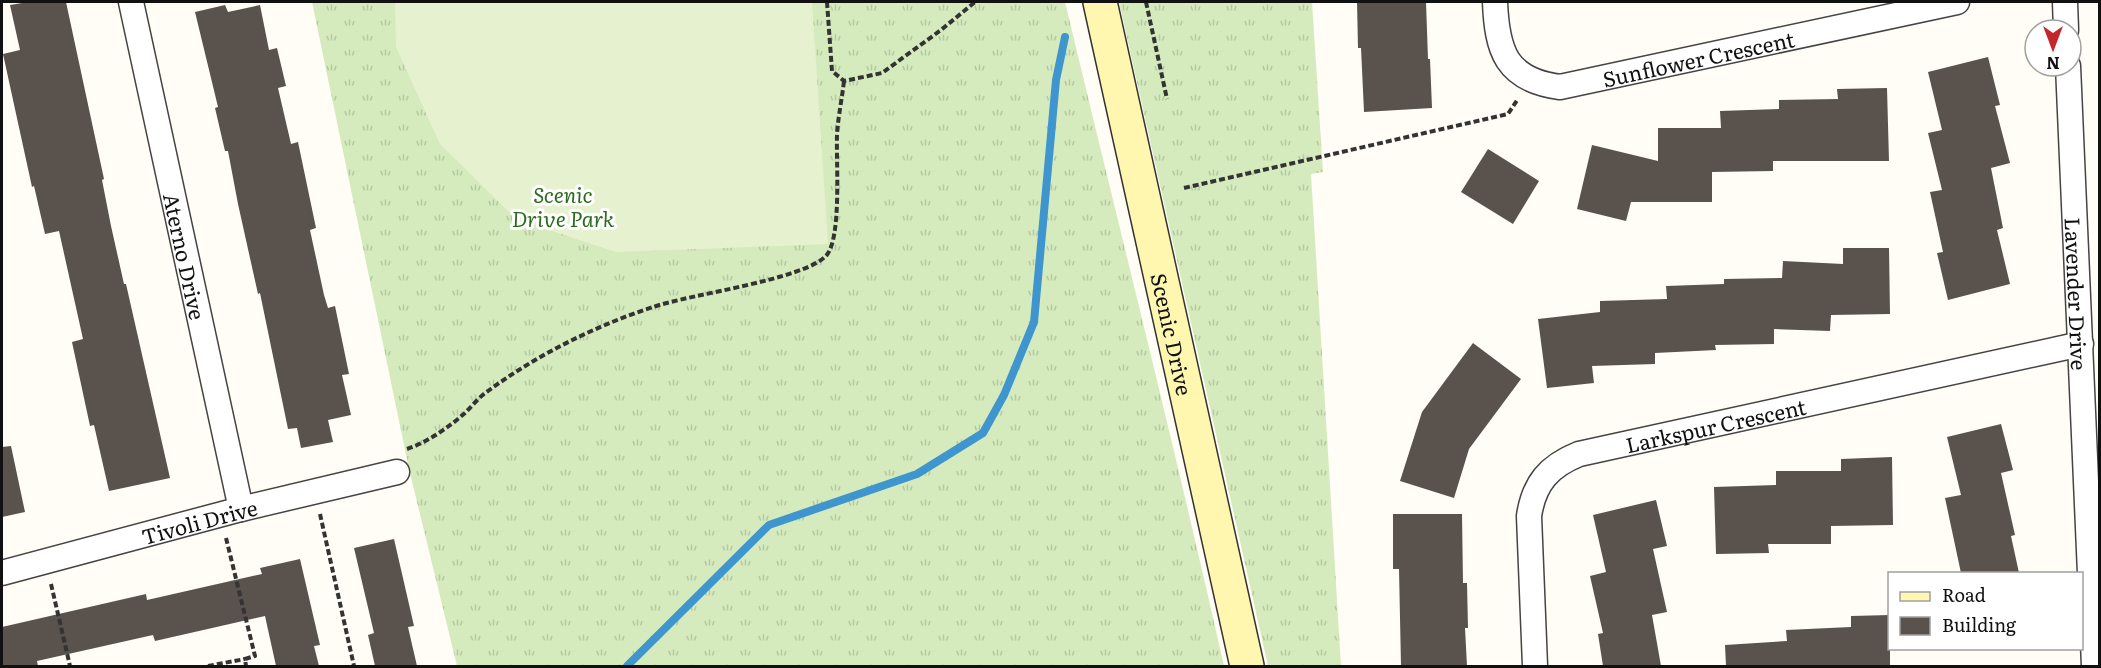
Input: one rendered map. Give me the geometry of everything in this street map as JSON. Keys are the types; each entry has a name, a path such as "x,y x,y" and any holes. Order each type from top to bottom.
{"street":[{"name":"Aterno Drive","path":"131,2 241,509"},
{"name":"Scenic Drive","path":"1100,2 1247,666"},
{"name":"Sunflower Crescent","path":"1495,2 1500,48 1510,66 1526,79 1542,85 1560,87 1957,2"},
{"path":"2065,2 2066,18"},
{"name":"Lavender Drive","path":"2069,78 2094,666"},
{"name":"Larkspur Crescent","path":"1535,666 1529,516 1532,499 1540,483 1562,462 1580,454 2080,344"},
{"name":"Tivoli Drive","path":"2,573 241,509 397,472"}],"path":[{"path":"826,2 832,71 844,81"},
{"path":"844,81 882,73 975,2"},
{"path":"1146,2 1167,99"},
{"path":"397,472 401,451 440,432 464,414 486,392 533,361 581,337 652,307 772,279 812,266 826,255 832,245 836,212 837,133 844,81"},
{"path":"1184,189 1508,114 1519,99"},
{"path":"320,513 354,666"},
{"path":"208,666 255,656 225,535"},
{"path":"50,574 70,666"},
{"path":"245,658 246,666"}],"green space":[{"name":"Scenic Drive Park","path":"312,2 1065,2 1224,666 457,666 409,469"},
{"name":"Scenic Drive Park","path":"395,2 812,2 828,244 616,252 516,219 440,144 396,47"},
{"path":"1119,2 1312,2 1323,172 1311,174 1341,666 1268,666"}],"building":[{"path":"28,2 66,2 104,179 102,180 111,226 170,478 109,491 94,425 90,426 72,342 83,339 59,231 45,234 34,186 32,187 3,54 20,50 10,5"},
{"path":"1357,2 1426,2 1432,108 1364,112 1361,48 1358,48"},
{"path":"225,5 228,12 260,5 269,50 277,48 286,86 278,88 291,144 298,142 316,228 310,230 324,295 328,308 335,306 349,374 342,375 351,415 328,420 333,442 301,448 297,428 288,429 260,293 258,294 228,151 225,151 215,108 218,107 195,12"},
{"path":"1988,57 2000,105 1995,106 2010,163 1991,168 2003,228 1997,230 2010,284 1948,300 1937,253 1943,252 1930,192 1942,190 1928,133 1942,130 1928,72"},
{"path":"1887,88 1889,161 1773,161 1773,171 1712,172 1712,202 1631,202 1626,221 1577,209 1592,145 1658,161 1658,128 1721,128 1720,111 1779,109 1779,100 1838,99 1837,89"},
{"path":"1488,149 1539,181 1513,224 1461,192"},
{"path":"1843,248 1889,248 1890,314 1831,315 1830,331 1774,329 1774,344 1715,345 1716,350 1655,353 1655,364 1592,366 1594,383 1547,388 1538,319 1600,312 1600,301 1667,299 1666,286 1724,284 1724,279 1782,278 1783,261 1843,264"},
{"path":"1473,343 1521,379 1469,449 1454,498 1400,481 1422,412"},
{"path":"2001,424 2013,470 2001,473 2015,535 2011,536 2019,572 1961,572 1945,498 1961,495 1947,437"},
{"path":"11,446 25,512 2,517 2,447"},
{"path":"1892,457 1893,525 1831,526 1831,544 1768,544 1769,553 1716,554 1714,487 1776,485 1776,471 1841,471 1841,459"},
{"path":"1656,500 1667,546 1653,549 1667,612 1652,615 1661,666 1603,666 1598,634 1603,633 1590,576 1606,572 1593,515"},
{"path":"1393,514 1462,514 1463,583 1467,583 1468,628 1465,628 1467,666 1401,666 1399,569 1393,569"},
{"path":"394,539 414,626 408,627 417,666 375,666 368,635 374,633 354,548"},
{"path":"300,559 320,645 314,646 319,666 276,666 265,616 155,641 153,635 37,661 38,666 2,666 2,627 146,594 147,600 262,574 260,568"},
{"path":"1888,615 1890,666 1726,666 1725,645 1787,641 1786,630 1851,627 1851,616"}],"waterway":[{"path":"627,666 769,525 917,474 983,433 1004,395 1034,322 1056,80 1065,37"}]}
